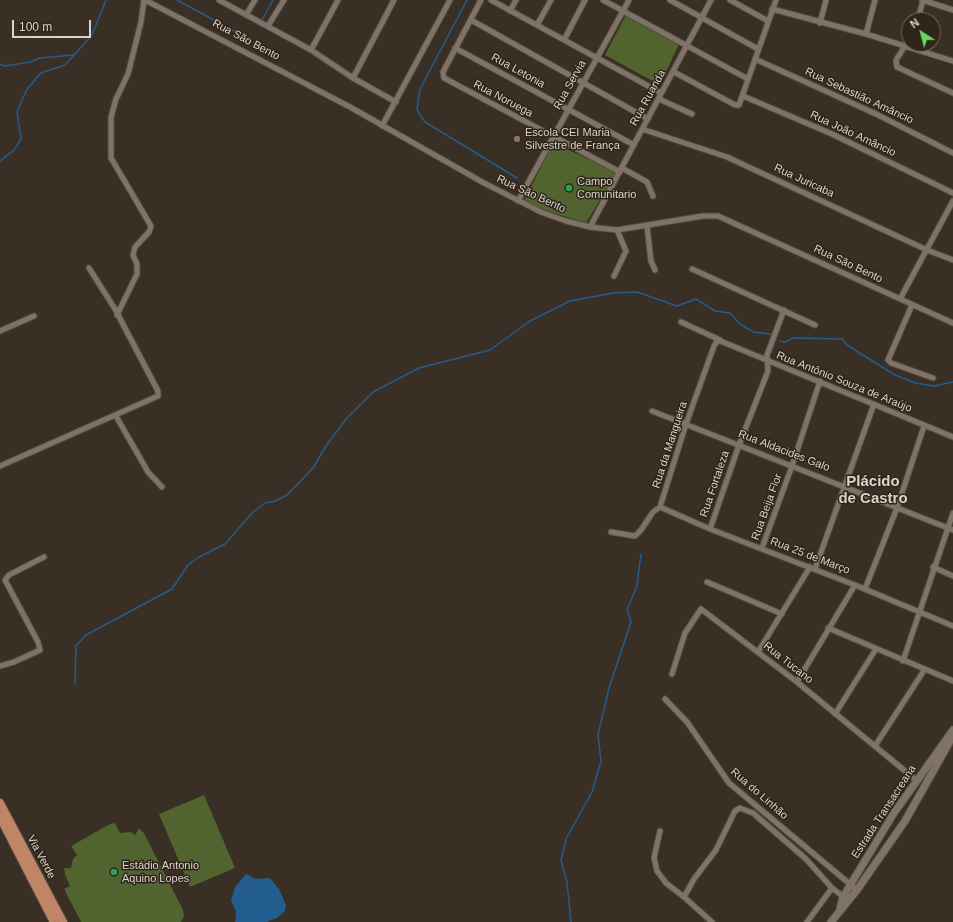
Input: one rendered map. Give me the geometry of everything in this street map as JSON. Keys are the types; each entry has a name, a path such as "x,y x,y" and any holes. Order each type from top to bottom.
{"main road":[{"name":"Via Verde","path":"0,803 58,921"},
{"name":"Via Verde","path":"0,817 58,921"}],"street":[{"name":"Rua São Bento","path":"145,0 350,107 518,201 566,221 590,227 617,230 703,216 718,216 953,323"},
{"path":"118,315 137,274 134,255 135,247 149,232 151,226 111,158 111,117 116,99 128,74 145,0"},
{"path":"158,0 160,7"},
{"path":"219,0 311,50 353,78 396,102"},
{"path":"246,15 255,0"},
{"path":"268,26 284,0"},
{"path":"311,50 338,0"},
{"path":"353,78 394,0"},
{"path":"382,126 450,0"},
{"path":"455,48 481,0"},
{"path":"491,0 661,93"},
{"path":"510,10 516,0"},
{"path":"537,25 551,0"},
{"path":"564,40 585,0"},
{"path":"603,0 748,79"},
{"name":"Rua Servia","path":"518,201 630,0"},
{"path":"670,0 758,49"},
{"name":"Rua Ruanda","path":"590,227 661,93 674,72 711,0"},
{"path":"730,0 768,21"},
{"path":"674,72 735,105 740,103 776,0"},
{"path":"820,23 826,0"},
{"path":"866,34 875,0"},
{"path":"920,12 922,0 953,10"},
{"path":"772,9 901,45"},
{"path":"471,20 648,119"},
{"name":"Rua Noruega","path":"455,48 443,75 447,81 553,138 647,182 652,196"},
{"name":"Rua Letonia","path":"455,48 634,145"},
{"path":"901,52 896,62 897,67 953,92"},
{"path":"928,52 953,61"},
{"name":"Rua Sebastião Amâncio","path":"755,59 876,114 953,153"},
{"name":"Rua João Amâncio","path":"743,96 832,134 953,193"},
{"path":"659,99 692,114"},
{"name":"Rua Juricaba","path":"642,129 727,157 927,250 953,260"},
{"path":"900,299 953,201"},
{"path":"647,226 651,261 655,270"},
{"path":"614,276 626,251 617,230"},
{"path":"0,466 116,416 158,396 158,391 118,315 89,268"},
{"path":"692,269 815,325"},
{"path":"912,305 888,360 891,363 933,378"},
{"name":"Rua Fortaleza","path":"710,528 739,445 768,371 767,355 784,310"},
{"path":"0,331 34,316"},
{"path":"681,322 721,340"},
{"name":"Rua da Mangueira","path":"611,532 635,536 653,512 660,507 686,424 715,344 718,340 721,340"},
{"name":"Rua Antônio Souza de Araújo","path":"721,340 768,361 820,381 953,437"},
{"name":"Rua Beija Flor","path":"762,548 792,466 820,381"},
{"path":"758,652 812,568 874,404"},
{"name":"Rua Aldacides Galo","path":"652,411 844,485 953,530"},
{"path":"116,416 148,472 162,487"},
{"path":"865,589 897,508 924,426"},
{"name":"Rua 25 de Março","path":"660,507 953,626"},
{"path":"903,661 933,567 953,513"},
{"path":"0,666 40,650 38,642 6,582 6,578 13,572 44,557"},
{"path":"933,567 953,576"},
{"path":"707,582 782,614"},
{"path":"797,682 855,585"},
{"name":"Rua Tucano","path":"672,674 685,633 701,609 797,682 916,780"},
{"path":"828,628 953,681"},
{"path":"835,714 876,649"},
{"path":"875,746 925,669"},
{"name":"Rua do Linhão","path":"665,699 686,722 729,784 857,890"},
{"name":"Estrada Transacreana","path":"831,922 840,910 851,885 894,813 953,730"},
{"name":"Estrada Transacreana","path":"846,899 857,890 905,821 953,736"},
{"path":"899,806 910,812"},
{"path":"684,897 694,879 716,850 735,811 740,808 753,813 806,859 832,888 846,899"},
{"path":"894,813 905,821"},
{"path":"660,832 654,858 657,871 666,884 684,897 712,922"},
{"path":"807,922 832,888"}],"green space":[{"path":"626,15 679,44 660,85 605,55"},
{"name":"Campo Comunitario","path":"553,143 617,172 586,223 523,203"},
{"path":"204,795 235,868 190,887 159,814"},
{"name":"Estádio Antonio Aquino Lopes","path":"115,823 120,833 131,832 135,835 139,828 144,833 183,910 184,916 181,922 81,922 64,889 70,886 65,875 64,868 71,868 73,859 77,855 71,846 110,824"}],"water":[{"path":"246,874 256,879 270,878 279,889 286,905 285,911 277,918 266,922 235,922 236,911 231,901 235,887"}],"waterway":[{"path":"0,161 14,150 21,139 17,112 27,89 41,73 65,65 92,35 106,0"},
{"path":"177,0 249,39"},
{"path":"261,22 273,0"},
{"path":"467,0 420,89 417,110 425,122 517,178"},
{"path":"0,64 4,66 30,62 40,58 73,55"},
{"path":"75,684 76,646 86,635 172,589 188,565 199,557 225,544 253,512 265,503 275,501 287,495 313,468 326,446 346,419 373,392 419,368 490,350 530,321 570,301 613,293 637,292 677,306 696,299 715,311 730,313 740,324 753,332 770,334"},
{"path":"780,341 785,342 793,338 842,339 847,345 895,375 915,383 934,386 953,382"},
{"path":"571,922 567,882 561,861 566,839 592,792 601,761 598,735 609,688 631,622 627,610 637,586 641,554"}],"place":[{"name":"Escola CEI Maria Silvestre de França","path":"517,139"},
{"name":"Campo Comunitario","path":"569,188"},
{"name":"Estádio Antonio Aquino Lopes","path":"114,872"}],"district":[{"name":"Plácido de Castro","path":"873,490"}]}
